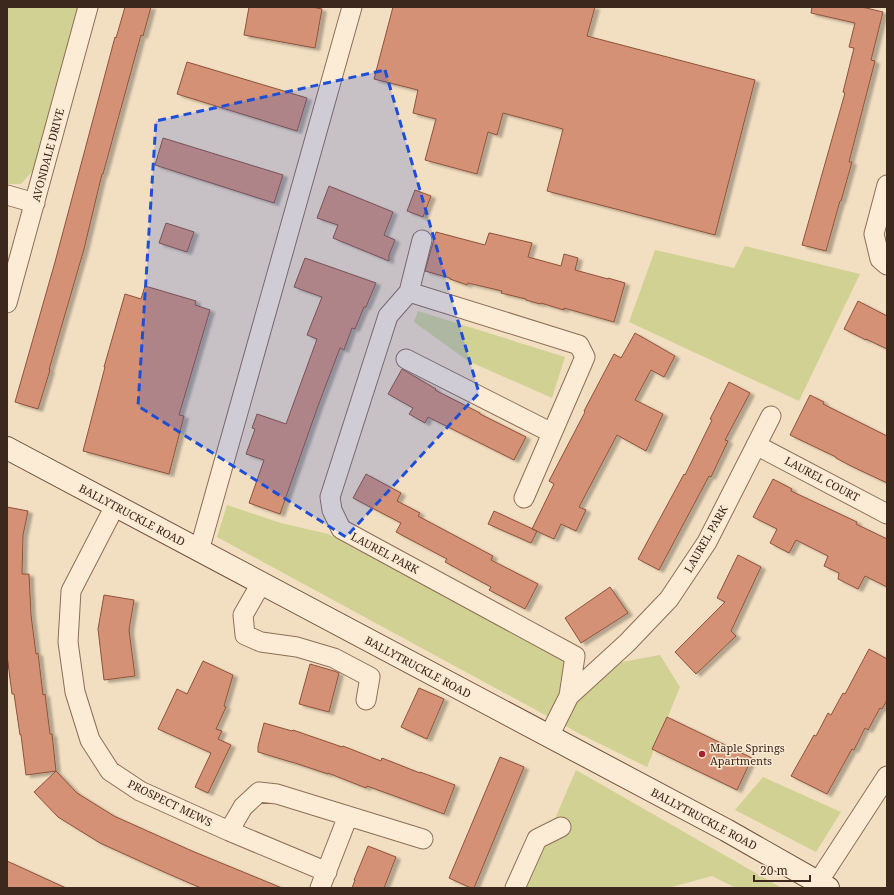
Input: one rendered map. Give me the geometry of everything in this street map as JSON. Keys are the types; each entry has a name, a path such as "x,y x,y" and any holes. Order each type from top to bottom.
{"street":[{"name":"AVONDALE DRIVE","path":"7,302 88,7"},
{"path":"199,551 352,7"},
{"path":"887,185 874,234 880,259 887,265"},
{"path":"7,195 35,203"},
{"name":"LAUREL PARK","path":"422,240 409,292 388,316 330,497 332,510 341,529 575,656 570,696"},
{"path":"409,292 579,345 585,357 524,498"},
{"path":"406,359 552,433"},
{"name":"LAUREL PARK","path":"549,736 570,696 627,643 669,599 707,542 771,416"},
{"name":"LAUREL COURT","path":"756,445 887,514"},
{"name":"BALLYTRUCKLE ROAD","path":"7,448 726,830 823,885"},
{"name":"PROSPECT MEWS","path":"115,506 71,591 68,642 75,692 90,740 110,772 140,791 229,832 323,880 348,816"},
{"path":"262,584 243,615 245,635 261,642 297,647 334,658 370,677 366,700"},
{"path":"823,885 887,776"},
{"path":"229,832 243,808 259,792 277,794 422,838"},
{"path":"514,888 537,839 561,827"}],"highlighted area":[{"path":"385,70 479,393 346,537 138,406 156,121"}],"green space":[{"path":"7,7 78,7 35,168 21,184 7,184"},
{"path":"745,246 860,274 799,401 629,322 655,250 734,268"},
{"path":"418,311 565,357 552,398 468,361 414,322"},
{"path":"227,505 281,523 328,534 585,669 660,655 680,687 647,767 582,735 217,537"},
{"path":"576,770 782,888 736,888 712,876 668,888 525,888"},
{"path":"763,777 841,812 816,852 735,810"}],"building":[{"path":"125,7 151,7 143,36 141,35 102,174 84,249 38,409 15,402 55,262 115,37 116,38"},
{"path":"249,7 312,7 322,9 315,48 244,35"},
{"path":"393,7 595,7 587,36 755,80 715,235 547,191 563,129 503,113 497,135 488,132 477,174 425,160 436,119 413,113 418,90 374,79"},
{"path":"812,7 862,7 883,12 871,60 875,61 849,162 852,162 826,251 802,245 845,93 843,92 854,48 849,47 855,23 811,13"},
{"path":"187,62 307,98 297,131 177,94"},
{"path":"163,138 283,175 274,203 155,165"},
{"path":"329,186 393,212 384,235 395,240 389,255 389,261 333,238 338,225 317,218"},
{"path":"415,190 431,196 423,217 407,211"},
{"path":"166,223 194,232 187,252 159,243"},
{"path":"436,232 485,245 489,233 532,243 528,257 561,266 564,254 578,258 575,270 625,283 614,322 564,308 564,310 541,303 540,304 501,293 502,291 468,283 467,285 450,278 425,271"},
{"path":"305,258 376,283 355,329 352,328 344,350 340,348 280,514 249,503 264,460 246,454 255,429 252,428 257,414 286,424 317,339 307,335 322,297 294,287"},
{"path":"145,286 196,301 195,305 210,310 179,415 184,416 169,474 83,451 104,367 125,294 141,299"},
{"path":"858,301 887,316 887,349 844,329"},
{"path":"635,333 675,356 664,377 651,370 635,400 663,414 646,451 617,435 579,507 586,510 576,531 561,524 554,539 532,529 554,484 549,481 585,412 584,411 614,354 621,358"},
{"path":"402,369 436,389 435,390 526,437 514,460 428,417 425,423 409,414 413,408 388,394"},
{"path":"729,382 750,393 725,440 728,441 711,477 709,476 659,570 638,559 684,474 685,475 712,420 710,419"},
{"path":"810,395 824,402 823,404 887,436 887,483 790,435"},
{"path":"366,474 401,493 397,501 420,513 418,516 493,556 491,560 538,584 525,609 489,590 491,587 445,562 447,559 396,532 401,523 353,498"},
{"path":"773,479 792,489 791,491 857,522 856,524 887,539 887,587 865,576 858,589 838,579 839,573 824,566 828,556 796,540 789,553 770,543 777,529 753,517"},
{"path":"7,507 28,511 23,535 22,574 29,574 31,615 36,654 38,653 43,695 45,694 50,734 52,734 56,771 26,775 21,735 14,694 12,694 7,655"},
{"path":"494,511 537,531 531,543 488,524"},
{"path":"738,555 761,567 731,631 736,636 696,674 675,652 725,602 717,598"},
{"path":"610,587 628,613 581,643 565,618"},
{"path":"104,595 134,600 129,630 135,676 104,680 98,629"},
{"path":"869,649 887,659 887,700 882,709 880,708 868,730 865,728 854,750 852,749 827,794 791,776 814,735 816,736 828,713 831,715 843,693 845,694"},
{"path":"203,661 233,675 224,706 226,707 216,729 222,731 218,739 231,745 208,793 195,787 211,753 158,729 177,689 187,694"},
{"path":"310,664 339,673 329,712 299,704"},
{"path":"419,688 444,699 427,739 401,727"},
{"name":"Maple Springs Apartments","path":"667,717 752,758 737,790 652,749"},
{"path":"264,723 292,731 293,730 342,747 343,746 381,761 382,758 455,785 444,814 367,786 366,788 328,773 258,752 258,746"},
{"path":"500,757 524,767 474,888 471,888 449,878"},
{"path":"56,771 77,793 114,816 192,851 282,888 201,888 100,843 58,817 34,792"},
{"path":"368,846 396,857 384,888 352,888 354,880"},
{"path":"7,861 66,888 7,888"}],"place":[{"name":"Maple Springs Apartments","path":"702,754"}]}
